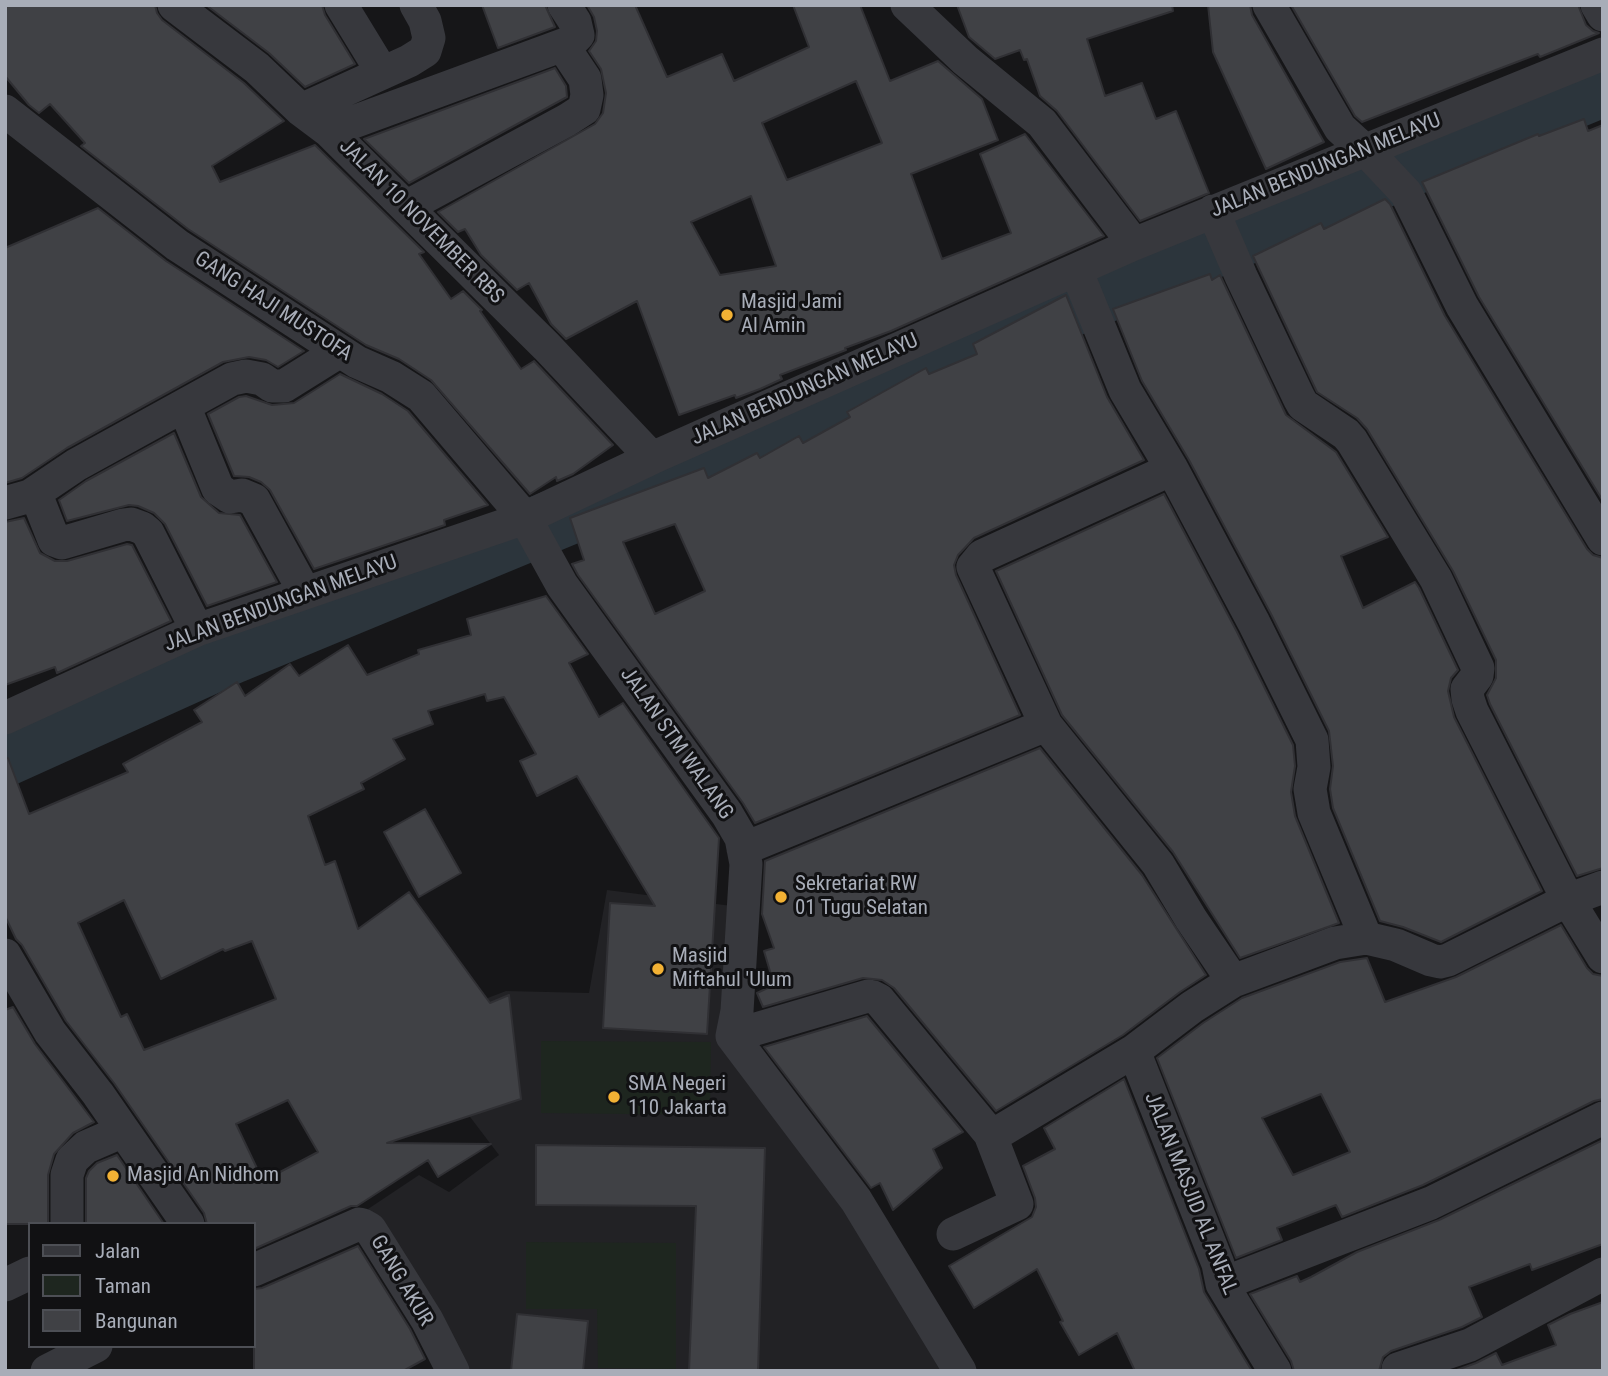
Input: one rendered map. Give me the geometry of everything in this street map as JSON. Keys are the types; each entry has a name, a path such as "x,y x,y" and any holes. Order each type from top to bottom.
{"street":[{"name":"JALAN 10 NOVEMBER RBS","path":"174,5 257,68 301,110 329,131 530,329 652,458"},
{"path":"341,5 382,72"},
{"path":"301,110 409,61 425,51 429,38 425,21 416,5"},
{"path":"329,131 571,42 578,35 575,22 564,5"},
{"path":"907,5 965,60 1042,123 1134,244"},
{"path":"1269,5 1340,128 1406,193 1462,306 1603,539"},
{"path":"1597,5 1603,15"},
{"path":"406,207 584,109 587,94 585,79 563,46"},
{"name":"JALAN BENDUNGAN MELAYU","path":"5,718 197,630 528,523 652,458 1134,244 1216,217 1603,54"},
{"name":"GANG HAJI MUSTOFA","path":"5,111 177,245 357,362 391,377 421,396 528,523"},
{"path":"1216,217 1303,405 1352,441 1436,579 1478,668 1477,676 1468,689 1472,711 1568,900 1603,957"},
{"path":"1076,272 1125,390 1172,469 1254,623 1312,740 1314,767 1310,789 1314,813 1366,938"},
{"path":"18,500 76,464 232,379 246,376 262,379 272,386 284,386 340,351"},
{"path":"184,406 218,489 230,497 242,495 254,500 305,593"},
{"path":"1172,469 982,556 972,567 1046,725 1158,864 1233,981"},
{"path":"18,500 39,502 54,540 62,543 123,525 131,524 142,528 148,533 197,630"},
{"name":"JALAN STM WALANG","path":"528,523 562,585 727,814 741,838 746,863 736,1042"},
{"path":"743,849 1046,725"},
{"path":"990,1134 999,1134 1134,1051 1192,1007 1233,981 1335,943 1366,938 1396,944 1440,962 1448,960 1568,900 1603,887"},
{"path":"5,955 50,1032 187,1222"},
{"path":"953,1234 1017,1204 990,1134 879,1000 868,996 736,1042 856,1200 960,1371"},
{"name":"JALAN MASJID AL ANFAL","path":"1134,1051 1218,1264 1222,1284 1275,1371"},
{"path":"1222,1284 1431,1203 1603,1118"},
{"path":"67,1222 67,1175 72,1160 86,1147 123,1130"},
{"name":"GANG AKUR","path":"256,1269 359,1224 363,1225 370,1229 453,1371"},
{"path":"5,1285 28,1274"},
{"path":"1398,1369 1470,1345 1603,1274"},
{"path":"47,1371 92,1348"}],"shaded area":[{"name":"SMA Negeri 110 Jakarta","path":"607,890 732,906 728,1039 956,1371 462,1371 368,1209 419,1175 449,1192 499,1155 404,1030 506,991 589,993"}],"green space":[{"path":"541,1041 711,1042 710,1115 541,1113"},
{"path":"526,1242 676,1243 676,1369 598,1368 597,1309 526,1309"}],"building":[{"path":"5,5 155,5 162,20 244,83 284,121 212,166 220,182 315,145 424,252 419,254 451,299 463,291 482,310 480,311 521,369 534,361 613,445 573,474 557,481 556,477 530,494 431,380 399,359 366,345 188,229 81,146 85,143 50,104 39,113 29,105 5,76"},
{"path":"206,5 322,5 325,15 355,64 305,87 269,53"},
{"path":"482,5 545,5 555,27 498,48"},
{"path":"587,5 635,5 667,77 722,54 734,81 809,47 793,5 860,5 890,81 938,61 982,99 998,140 911,174 942,259 1011,233 980,154 1025,134 1104,236 891,331 780,375 782,379 760,389 679,415 637,301 566,339 551,324 529,283 517,290 481,255 465,229 458,232 438,212 595,124 603,113 606,93 601,69 589,51 596,41 594,17","holes":["856,81 882,143 787,180 762,123","751,196 776,266 720,275 691,222"]},
{"path":"957,5 1172,5 1173,11 1087,39 1105,96 1142,83 1156,119 1176,111 1209,193 1140,221 1057,111 1040,96 1027,59 1024,60 1020,50 995,59 969,37"},
{"path":"1208,5 1250,5 1252,15 1324,142 1266,169 1213,52"},
{"path":"1291,5 1578,5 1586,25 1599,33 1362,122 1355,116"},
{"path":"555,68 566,86 567,97 409,183 364,139"},
{"path":"1584,119 1588,131 1603,125 1603,501 1479,297 1422,182 1538,134 1539,136"},
{"path":"1385,199 1390,204 1445,316 1587,549 1593,555 1603,558 1603,868 1577,876 1490,704 1487,695 1496,678 1496,660 1453,571 1367,429 1357,418 1317,392 1253,256 1321,223 1324,229"},
{"path":"98,208 166,261 304,351 278,367 266,360 249,357 223,362 67,448 22,478 5,483 5,248"},
{"path":"1210,274 1212,280 1220,275 1286,415 1336,452 1388,537 1341,556 1363,608 1415,582 1419,588 1458,670 1451,678 1448,691 1454,717 1542,891 1441,942 1380,921 1333,808 1330,789 1333,766 1329,731 1271,614 1189,460 1142,381 1113,309"},
{"path":"1066,295 1107,397 1144,460 974,538 958,555 954,565 956,575 1020,715 755,823 578,575 572,564 584,560 570,518 704,468 708,478 757,453 760,458 799,436 803,443 850,417 847,412 926,368 929,374 977,354 973,344","holes":["675,524 705,591 655,614 623,542"]},
{"path":"340,374 382,394 408,411 488,505 444,520 445,525 314,569 270,490 249,477 234,476 208,414 246,396 272,405 294,403"},
{"path":"174,433 201,497 219,513 240,515 277,582 207,606 165,524 154,513 129,505 67,521 59,500 86,481"},
{"path":"1164,494 1293,745 1295,766 1291,792 1295,816 1339,923 1240,958 1173,852 1062,715 996,571"},
{"path":"24,518 40,553 55,561 67,561 127,544 132,545 171,621 57,673 55,667 5,685 5,522"},
{"path":"546,596 588,654 569,663 599,717 623,703 719,838 707,1034 603,1028 610,903 655,906 577,776 537,796 520,761 536,754 504,697 487,701 485,694 428,711 433,724 393,739 405,759 361,783 364,789 308,816 325,865 335,861 358,929 409,892 490,1003 509,995 521,1099 387,1143 491,1144 438,1177 428,1160 357,1206 351,1206 256,1248 256,1222 206,1222 204,1213 114,1083 66,1021 16,939 5,916 5,758 8,758 29,814 128,772 123,764 202,722 194,710 237,682 245,696 290,664 299,676 348,645 367,675 419,654 418,650 471,635 467,619","holes":["124,900 161,979 223,949 225,951 252,941 276,999 144,1050 127,1014 121,1017 78,923","288,1100 318,1152 263,1181 236,1124"]},
{"path":"1040,748 1142,875 1206,975 1123,1035 996,1111 894,988 882,980 863,978 763,1007 757,993 774,985 764,951 774,948 762,914 765,861"},
{"path":"425,809 461,873 419,897 384,832"},
{"path":"1561,925 1587,968 1593,974 1603,976 1603,1099 1423,1185 1342,1217 1336,1205 1277,1228 1282,1240 1236,1258 1157,1058 1242,998 1340,962 1367,958 1385,1002 1456,977","holes":["1321,1094 1350,1152 1293,1175 1262,1118"]},
{"path":"13,1007 35,1044 94,1122 73,1133 54,1154 48,1175 48,1222 5,1224 5,1010"},
{"path":"867,1016 963,1132 933,1149 942,1168 893,1210 880,1183 871,1188 764,1047"},
{"path":"1124,1079 1199,1269 1204,1292 1252,1371 1135,1371 1117,1333 1079,1355 1060,1322 1063,1321 1037,1269 974,1308 949,1266 1032,1217 1036,1207 1035,1198 1023,1166 1055,1149 1044,1128"},
{"path":"1603,1140 1603,1244 1532,1270 1530,1264 1469,1287 1482,1317 1462,1327 1391,1351 1383,1357 1379,1371 1294,1371 1291,1361 1250,1294 1297,1276 1300,1282 1357,1252 1439,1220"},
{"path":"536,1145 765,1148 758,1371 689,1371 696,1206 536,1205"},
{"name":"Masjid An Nidhom","path":"117,1155 163,1222 86,1222 86,1178 97,1163"},
{"path":"358,1246 410,1329 425,1359 403,1371 254,1371 256,1289"},
{"path":"1603,1302 1603,1371 1454,1371 1496,1353 1502,1365 1556,1345 1548,1325"},
{"path":"517,1314 588,1321 583,1371 511,1371"}],"waterway":[{"path":"5,756 233,653 1603,86"}],"place":[{"name":"Masjid Jami Al Amin","path":"727,315"},
{"name":"Sekretariat RW 01 Tugu Selatan","path":"781,897"},
{"name":"Masjid Miftahul 'Ulum","path":"658,969"},
{"name":"SMA Negeri 110 Jakarta","path":"614,1097"},
{"name":"Masjid An Nidhom","path":"113,1176"}]}
